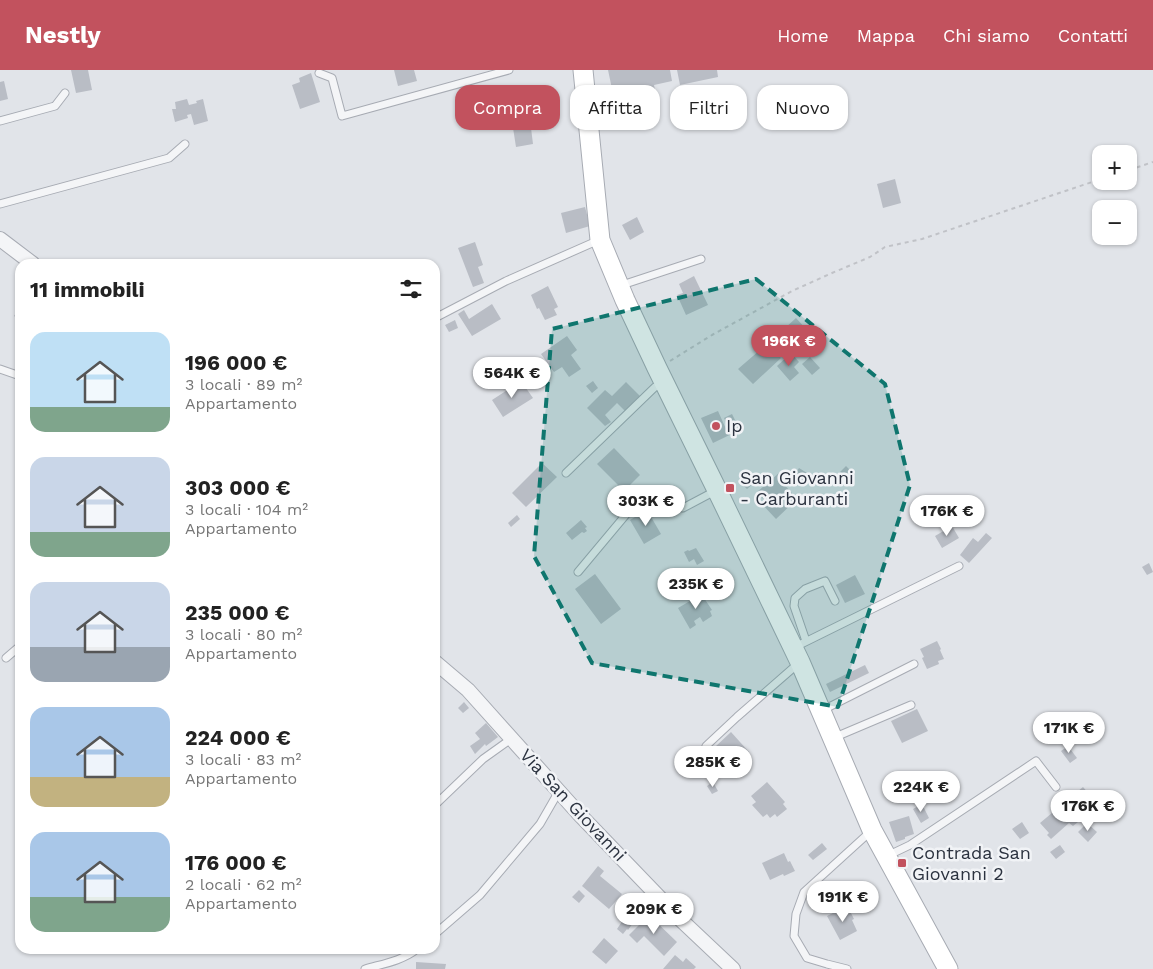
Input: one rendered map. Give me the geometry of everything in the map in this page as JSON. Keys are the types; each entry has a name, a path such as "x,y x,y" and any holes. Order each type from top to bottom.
{"main road":[{"path":"583,70 600,240 661,376 717,490 800,650 821,711 872,830 948,969"}],"street":[{"path":"0,239 26,259"},
{"name":"Via San Giovanni","path":"440,666 468,690 558,791 681,920 733,969"}],"lane":[{"path":"319,73 332,78 342,116 509,70"},
{"path":"0,121 54,106 65,93"},
{"path":"0,204 169,158 185,144"},
{"path":"440,315 506,281 600,240"},
{"path":"619,286 701,260"},
{"path":"0,369 15,374"},
{"path":"566,473 656,387 661,376"},
{"path":"578,572 634,505 648,502 683,508 717,490"},
{"path":"706,746 737,717 800,650 959,566"},
{"path":"800,650 794,606 795,598 805,589 825,581 835,600"},
{"path":"6,658 15,650"},
{"path":"821,711 914,664"},
{"path":"832,738 911,705"},
{"path":"440,800 483,759 511,738"},
{"path":"886,856 910,845 1036,761 1056,787"},
{"path":"440,930 480,895 540,824 558,791"},
{"path":"847,969 807,958 794,936 796,914 804,892 872,830"},
{"path":"365,969 392,962 411,954"}],"path":[{"path":"1137,167 1153,162"},
{"path":"661,376 712,335 792,291 870,257 885,247 922,238 1092,182"}],"highlighted area":[{"path":"756,279 885,384 910,485 838,707 592,663 534,556 552,329"}],"building":[{"path":"71,70 88,70 92,90 76,93"},
{"path":"394,70 414,70 417,81 398,86"},
{"path":"608,70 670,70 672,81 654,85 611,85"},
{"path":"677,70 717,70 718,77 680,85"},
{"path":"311,73 320,102 300,109 292,85 300,82 299,78"},
{"path":"4,81 8,99 0,101 0,82"},
{"path":"187,99 189,105 203,99 208,121 194,125 191,114 187,115 188,118 175,122 172,109 176,109 175,102"},
{"path":"513,130 531,130 533,144 516,147"},
{"path":"895,179 901,203 883,208 877,184"},
{"path":"585,207 590,226 566,233 561,213"},
{"path":"637,217 644,232 630,240 622,225"},
{"path":"475,242 483,265 478,267 484,283 473,287 458,248"},
{"path":"694,276 708,305 686,315 677,295 683,293 679,284"},
{"path":"548,286 558,307 554,309 557,315 545,320 539,308 537,309 531,295"},
{"path":"492,304 501,319 472,336 458,314 464,310 469,319"},
{"path":"796,318 806,329 793,340 784,329"},
{"path":"455,320 458,328 449,332 445,325"},
{"path":"567,336 577,350 571,355 581,369 569,377 562,367 554,372 541,354"},
{"path":"767,344 781,358 753,384 738,369"},
{"path":"791,353 799,362 794,367 799,373 790,381 777,366"},
{"path":"810,357 820,368 812,375 802,364"},
{"path":"521,381 533,398 503,417 492,400"},
{"path":"593,381 598,388 592,393 586,386"},
{"path":"626,382 640,396 625,411 617,403 605,415 611,422 605,426 587,408 605,390 612,396"},
{"path":"718,411 726,429 729,428 724,418 732,414 740,430 713,443 701,418"},
{"path":"614,448 640,475 624,491 597,464"},
{"path":"542,463 557,477 526,507 512,493"},
{"path":"846,466 852,472 845,479 839,473"},
{"path":"799,468 807,473 801,484 792,479"},
{"path":"780,472 786,481 783,483 797,499 776,519 761,503 764,500 757,492"},
{"path":"748,478 753,484 747,489 742,484"},
{"path":"647,510 661,534 644,544 630,520"},
{"path":"517,515 520,519 511,527 508,523"},
{"path":"581,520 587,527 585,528 587,531 582,532 572,540 566,533"},
{"path":"952,526 959,538 942,548 935,536"},
{"path":"986,533 992,538 969,563 960,555 973,538 978,542"},
{"path":"696,548 704,561 697,565 694,559 689,562 684,552"},
{"path":"1149,563 1153,572 1147,575 1142,567"},
{"path":"595,574 621,609 601,624 575,589"},
{"path":"855,575 865,594 845,603 836,585"},
{"path":"700,592 712,610 710,611 712,616 703,622 700,617 694,621 696,625 690,629 678,608"},
{"path":"937,641 944,659 938,661 939,664 927,669 920,649"},
{"path":"865,665 869,673 830,692 826,684"},
{"path":"464,702 469,708 463,713 458,708"},
{"path":"917,709 928,731 902,743 891,721"},
{"path":"486,723 498,737 486,746 485,744 475,754 470,746 480,739 475,733"},
{"path":"731,732 749,752 738,762 729,752 724,757 715,747"},
{"path":"1068,746 1077,758 1070,763 1061,751"},
{"path":"713,782 718,791 712,794 707,786"},
{"path":"767,782 785,802 783,804 787,809 777,817 775,814 770,818 767,814 763,817 752,805 756,802 751,796"},
{"path":"1083,787 1097,803 1081,816 1083,818 1073,826 1069,823 1051,839 1047,835 1049,833 1040,823"},
{"path":"922,804 929,818 921,823 913,809"},
{"path":"909,816 914,834 896,842 889,822"},
{"path":"1022,822 1029,833 1020,839 1012,829"},
{"path":"1087,823 1097,832 1088,842 1078,832"},
{"path":"822,843 827,849 813,860 808,855"},
{"path":"1060,845 1065,852 1056,859 1050,852"},
{"path":"784,853 795,871 770,880 762,863"},
{"path":"598,866 604,871 600,876 622,894 609,909 582,886"},
{"path":"579,890 585,896 579,903 572,897"},
{"path":"841,909 842,912 849,909 857,931 840,940 827,916"},
{"path":"649,915 677,942 664,956 644,936 637,943 629,935"},
{"path":"625,917 633,923 623,934 617,929"},
{"path":"604,938 618,951 606,964 592,952"},
{"path":"675,955 683,962 686,958 696,967 694,969 663,969"},
{"path":"416,962 446,964 445,969 416,969"}],"place":[{"name":"Ip","path":"716,426"},
{"name":"San Giovanni - Carburanti","path":"730,488"},
{"name":"Contrada San Giovanni 2","path":"902,863"}]}
